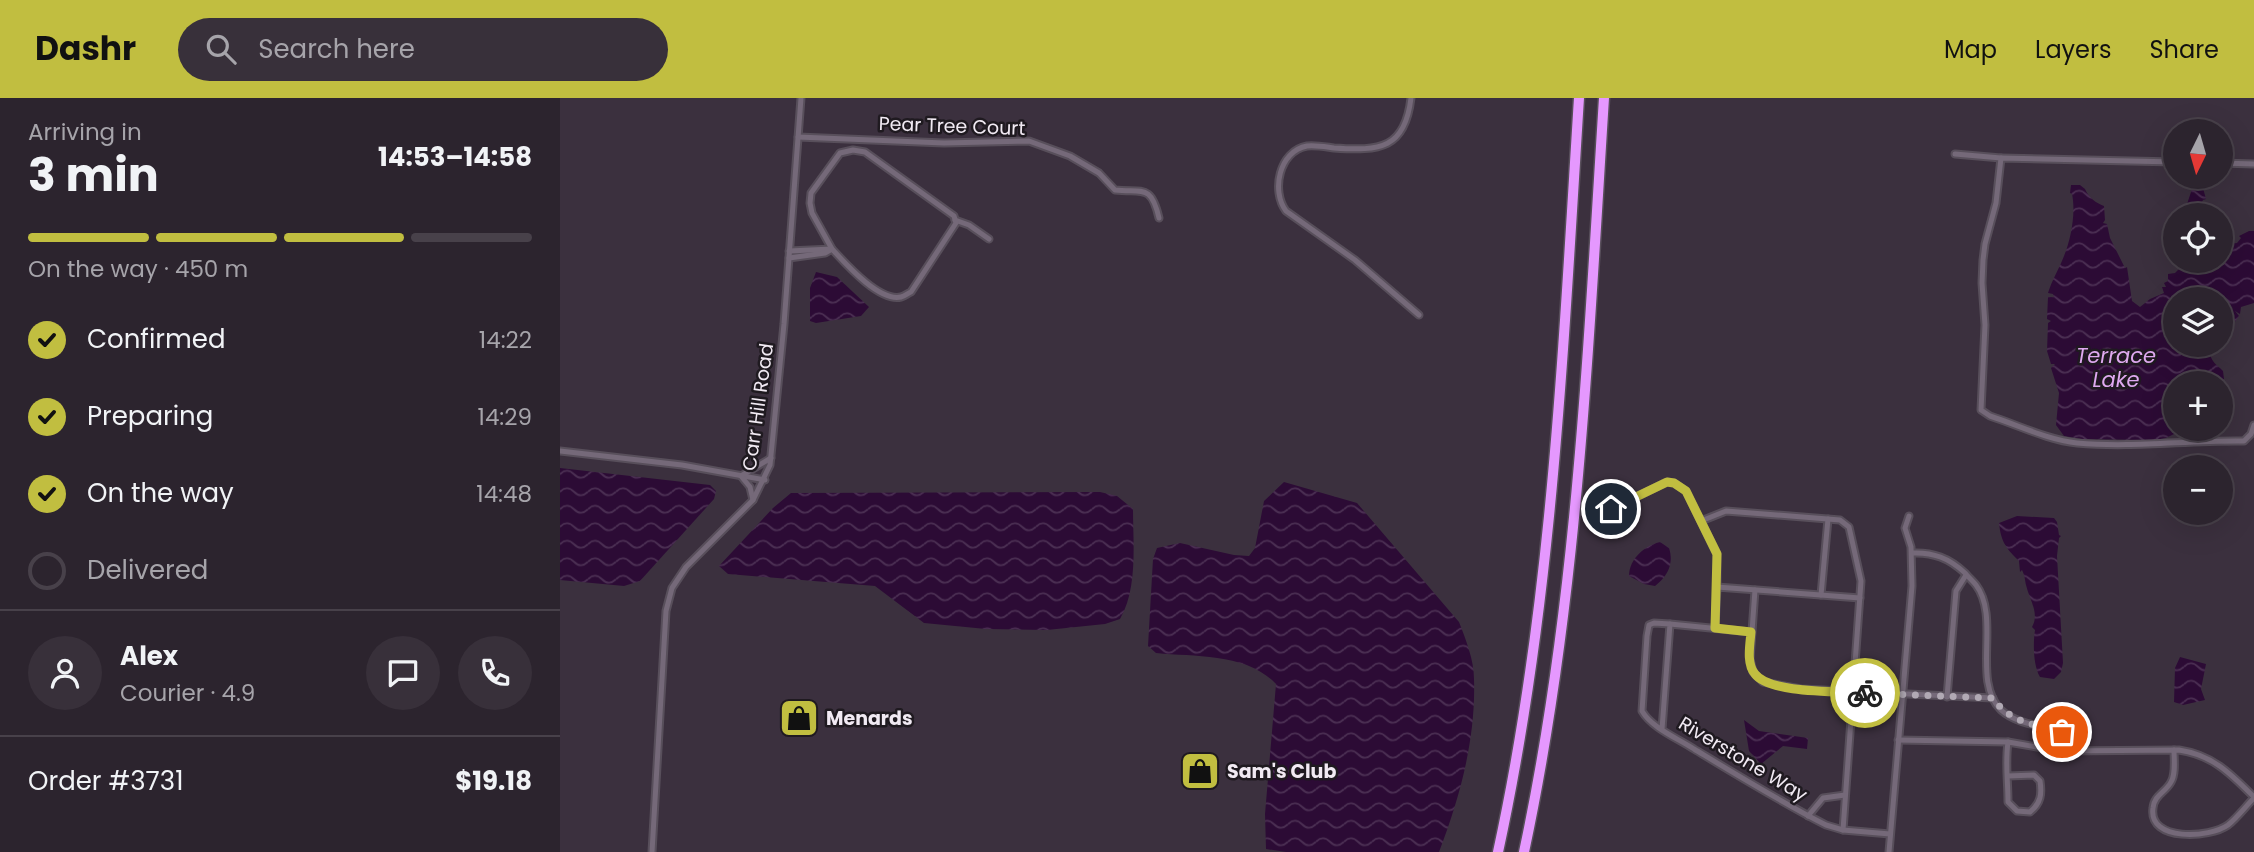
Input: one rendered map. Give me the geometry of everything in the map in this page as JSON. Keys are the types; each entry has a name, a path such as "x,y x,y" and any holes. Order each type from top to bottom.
{"highway":[{"path":"1498,852 1528,691 1552,503 1579,98"},
{"path":"1524,851 1552,695 1576,506 1604,98"},
{"path":"1492,852 1508,808"}],"street":[{"name":"Carr Hill Road","path":"652,852 665,619 672,588 686,567 753,500 765,480 771,458 801,98"},
{"path":"1411,98 1404,129 1391,142 1360,149 1306,146 1294,152 1283,164 1278,177 1282,205 1286,211 1355,260 1419,315"},
{"name":"Pear Tree Court","path":"798,137 944,143 1028,141 1070,156 1099,173 1115,190 1145,192 1155,202 1159,218"},
{"path":"853,150 865,152 954,216 956,223 911,292 901,297 891,297 868,283 832,248 812,213 811,193 840,153 853,150"},
{"path":"1955,155 2163,162"},
{"path":"2001,158 1996,203 1983,260 1985,325 1981,410 1990,416 2076,443 2132,445 2244,441 2254,425"},
{"path":"2233,163 2254,164"},
{"path":"955,220 969,225 989,239"},
{"path":"789,254 825,253 832,248"},
{"path":"560,451 682,466 765,480"},
{"path":"741,476 771,458"},
{"path":"741,476 750,487 753,500"},
{"path":"1611,509 1667,482 1686,491 1717,554 1715,628"},
{"path":"1701,521 1726,511 1840,520 1849,527 1859,570 1860,598 1843,830"},
{"path":"1889,852 1912,586 1912,553 1905,528 1909,516"},
{"path":"1821,595 1828,519"},
{"path":"1912,553 1940,556 1955,564 1977,586 1986,611 1988,679 1993,698 2000,709 2015,719 2062,732"},
{"path":"1947,696 1956,591 1966,575"},
{"path":"1717,587 1860,598"},
{"path":"1755,590 1750,660 1756,676 1773,685 1902,695 1993,698"},
{"path":"1662,729 1645,717 1642,711 1649,625 1670,624 1751,632"},
{"path":"1662,729 1670,624"},
{"name":"Riverstone Way","path":"1662,729 1826,825 1843,830 1890,834"},
{"path":"1898,740 2008,741 2060,751 2174,750 2198,752 2209,758 2254,797 2227,826 2208,833 2181,834 2163,831 2155,822 2152,810 2155,799 2172,781 2174,750"},
{"path":"2008,741 2005,768 2008,776 2008,802 2017,811 2030,812 2038,806 2042,792 2040,781 2034,775 2008,776"},
{"name":"Riverstone Way","path":"1808,816 1823,798 1845,795"}],"water":[{"name":"Terrace Lake","path":"2071,185 2080,185 2093,200 2104,206 2103,223 2107,224 2110,238 2125,268 2127,267 2132,301 2140,307 2163,293 2163,357 2211,357 2223,371 2163,371 2163,438 2082,439 2064,436 2056,425 2059,393 2051,368 2055,364 2051,364 2047,351 2048,323 2051,321 2047,319 2048,297 2054,297 2048,293 2071,234 2073,209"},
{"path":"2192,189 2203,189 2206,199 2202,203 2187,203"},
{"name":"Terrace Lake","path":"2254,231 2254,303 2241,307 2240,314 2235,311 2239,316 2233,324 2233,287 2166,287 2164,283 2168,281 2168,274 2233,273 2233,243 2237,243 2241,238 2239,236"},
{"path":"816,272 837,277 869,307 861,316 816,323 810,321 810,288"},
{"path":"560,468 710,485 716,491 714,499 640,581 624,586 560,580"},
{"path":"1284,482 1357,503 1459,622 1474,672 1472,724 1460,789 1439,852 1286,852 1266,849 1265,814 1276,684 1264,674 1236,662 1204,656 1156,653 1148,646 1153,559 1157,548 1180,543 1249,556 1255,548 1264,501"},
{"path":"1100,492 1117,496 1133,509 1130,594 1120,619 1105,624 1047,630 986,629 924,623 875,586 728,574 719,566 773,508 791,493"},
{"path":"2017,516 2054,518 2061,536 2057,556 2063,663 2061,672 2054,679 2040,677 2036,667 2033,606 2022,570 2020,572 2019,561 2001,536 1999,523"},
{"path":"1660,542 1669,548 1670,554 1669,569 1663,578 1655,586 1629,576 1638,554"},
{"path":"2180,657 2206,664 2201,689 2205,700 2183,705 2174,702 2175,668"},
{"path":"1744,720 1759,731 1808,738 1807,749 1783,746 1761,764 1749,751"}],"way so far":[{"path":"1865,693 1993,698 2000,709 2015,719 2062,732"}],"place":[{"name":"Menards","path":"799,718"},
{"name":"Sam's Club","path":"1200,771"}],"route":[{"path":"1611,509 1667,482 1682,487 1717,554 1715,628 1751,632 1750,660 1756,676 1773,685 1865,693"}]}
